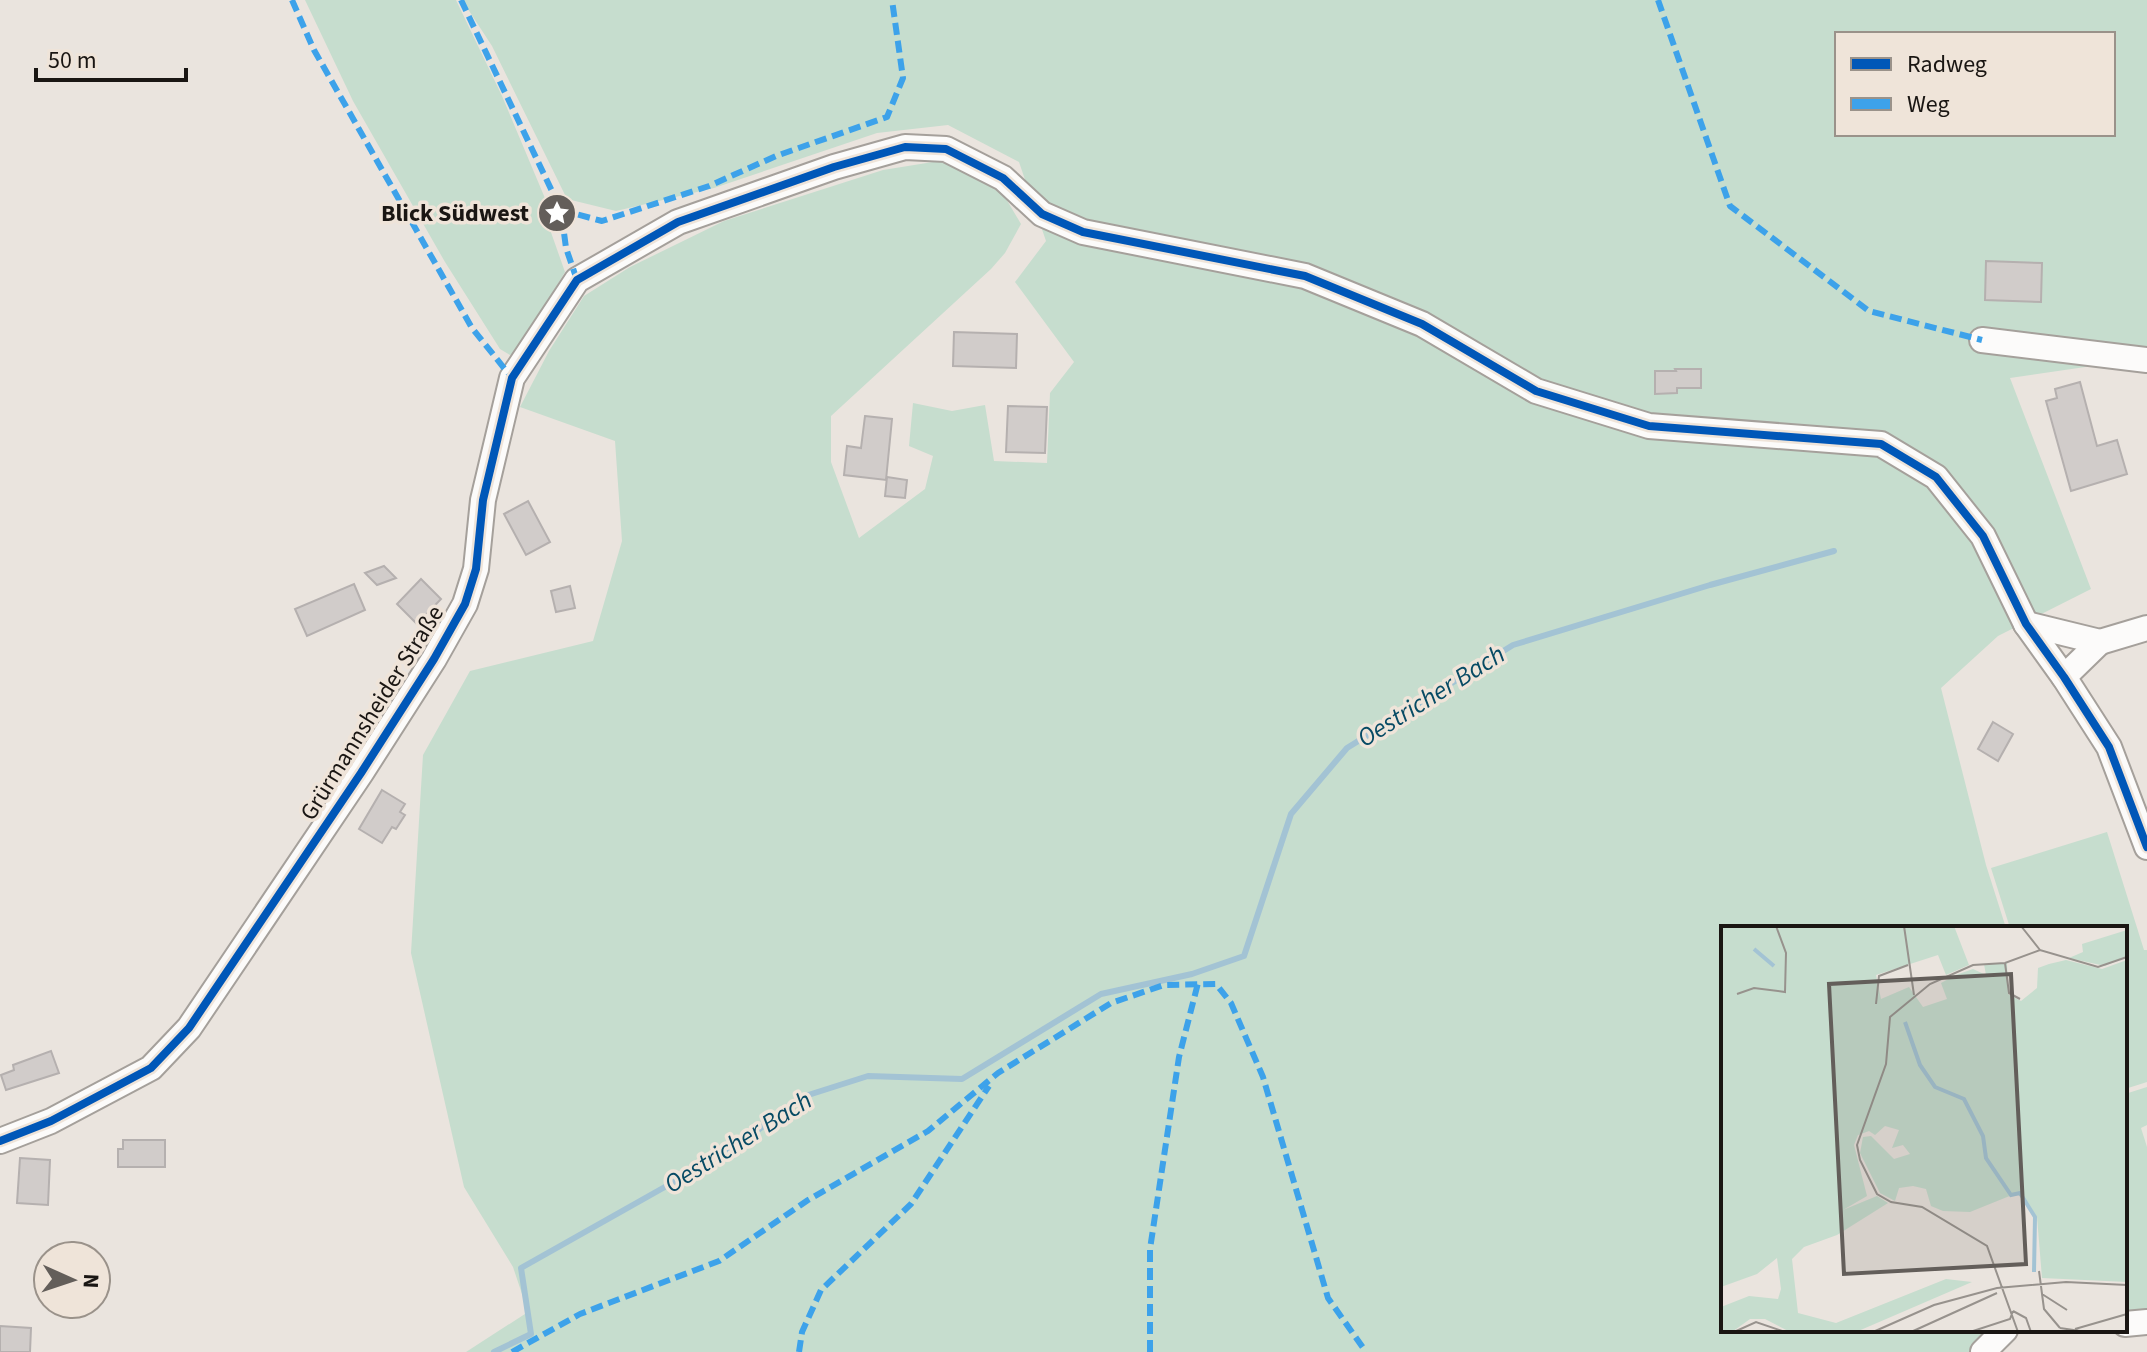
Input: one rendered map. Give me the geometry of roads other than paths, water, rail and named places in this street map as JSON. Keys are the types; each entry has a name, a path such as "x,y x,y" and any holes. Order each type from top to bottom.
{"street":[{"name":"Grürmannsheider Straße","path":"0,1141 51,1121 151,1068 189,1028 317,838 434,659 465,604 476,569 483,500 512,378 577,280 678,222 834,167 905,147 946,149 1003,178 1042,214 1083,232 1305,276 1422,324 1536,391 1635,422 1649,426 1881,444 1936,477 1983,536 2026,624 2109,747 2147,847"},
{"path":"1982,340 2147,360"},
{"path":"2026,624 2100,642"},
{"path":"2064,677 2100,642 2147,628"},
{"path":"2127,1324 2147,1322"},
{"path":"1983,1352 2003,1332"}],"waterway":[{"name":"Oestricher Bach","path":"494,1352 531,1334 521,1268 734,1148 802,1097 868,1076 962,1079 1101,994 1192,974 1244,956 1291,814 1347,748 1513,645 1834,551"}],"place":[{"name":"Blick Südwest","path":"557,213"}]}
